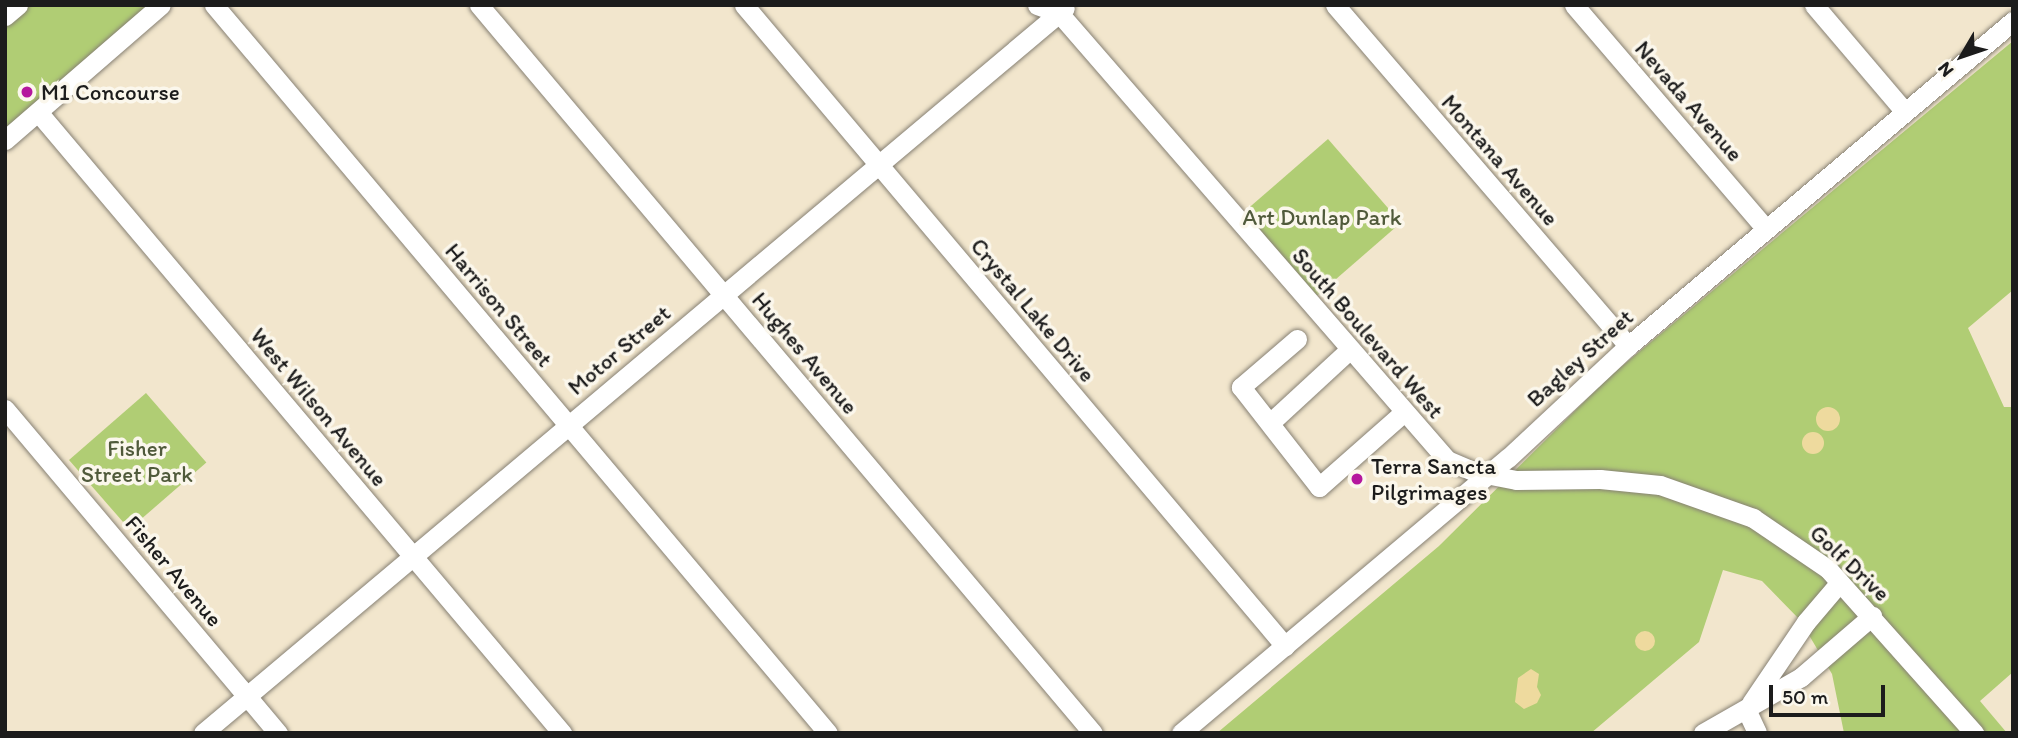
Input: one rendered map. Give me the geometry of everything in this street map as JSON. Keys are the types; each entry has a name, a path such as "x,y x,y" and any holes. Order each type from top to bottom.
{"street":[{"path":"5,16 18,5"},
{"path":"5,140 161,5"},
{"name":"Harrison Street","path":"214,5 828,733"},
{"name":"Hughes Avenue","path":"479,5 1093,733"},
{"name":"Crystal Lake Drive","path":"744,5 1285,646"},
{"name":"South Boulevard West","path":"1037,5 1062,8 1349,350 1447,460 1488,474"},
{"name":"Montana Avenue","path":"1335,5 1628,346"},
{"name":"Nevada Avenue","path":"1574,5 1766,229"},
{"path":"1814,5 1905,112"},
{"name":"Motor Street","path":"203,733 1062,8"},
{"name":"Bagley Street","path":"1181,733 1488,474 1628,346 2013,21"},
{"name":"West Wilson Avenue","path":"38,112 562,733"},
{"path":"1297,340 1241,387 1271,422 1318,487 1403,413"},
{"path":"1271,422 1349,350"},
{"name":"Fisher Avenue","path":"5,409 278,733"},
{"name":"Golf Drive","path":"1488,474 1516,480 1621,480 1692,493 1768,526 1840,582 1974,733"},
{"path":"1746,709 1806,622 1840,582"},
{"path":"1703,733 1801,677 1872,616"},
{"path":"1746,709 1757,733"}],"green space":[{"name":"M1 Concourse","path":"5,5 149,5 5,129"},
{"path":"2013,41 2013,290 1968,328 2004,407 2013,407 2013,672 1980,701 2007,733 1844,733 1832,674 1800,620 1762,581 1723,570 1699,642 1591,733 1217,733 1439,546 1610,376"},
{"name":"Art Dunlap Park","path":"1328,139 1401,223 1317,296 1244,212"},
{"name":"Fisher Street Park","path":"146,393 206,462 129,529 69,460"}],"sand":[{"path":"1823,407 1833,407 1840,414 1840,424 1833,431 1823,431 1816,424 1816,414"},
{"path":"1813,432 1821,435 1824,443 1821,451 1813,454 1805,451 1802,443 1805,435"},
{"path":"1641,631 1649,631 1655,641 1649,651 1641,651 1635,645 1635,637"},
{"path":"1531,669 1539,674 1537,687 1541,695 1537,703 1524,709 1515,702 1518,678"}],"place":[{"name":"M1 Concourse","path":"27,92"},
{"name":"Terra Sancta Pilgrimages","path":"1357,479"}]}
